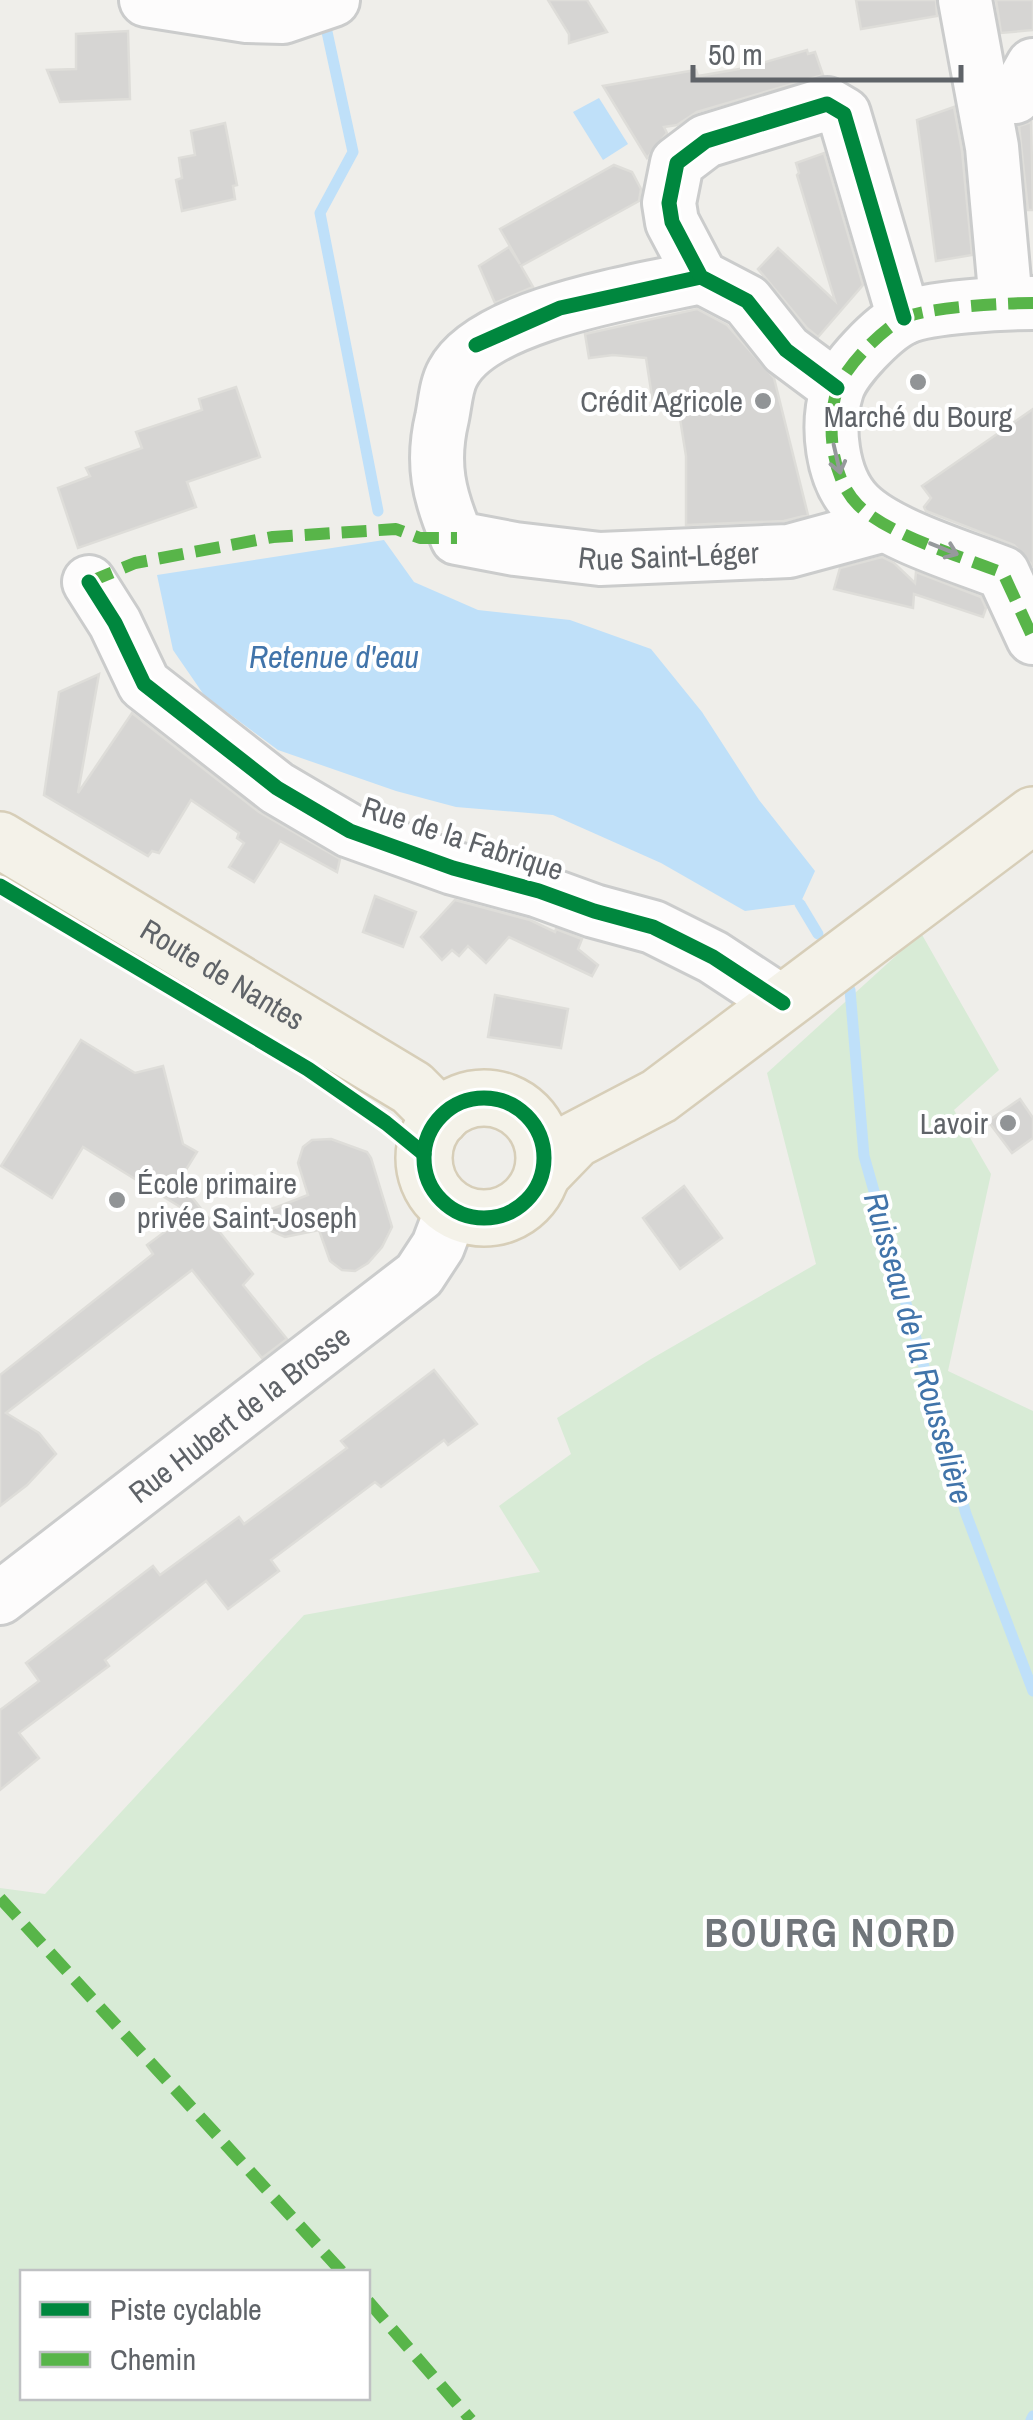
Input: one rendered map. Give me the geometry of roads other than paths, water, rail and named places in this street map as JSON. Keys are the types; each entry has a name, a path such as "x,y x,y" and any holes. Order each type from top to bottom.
{"main road":[{"path":"543,1173 540,1134 529,1118 495,1099 475,1099 456,1105 430,1133 424,1154 436,1194 452,1208 472,1218 496,1218 516,1209 533,1194 543,1173 574,1140 658,1096 1033,814"},
{"name":"Route de Nantes","path":"0,840 412,1088 441,1117"},
{"path":"529,1118 611,1118"}],"street":[{"path":"162,2 247,16 284,17 334,0"},
{"path":"965,0 1019,303 904,318 858,356 837,388 832,434 837,470 856,504 885,525 1003,573 1033,638"},
{"path":"837,388 786,350 747,301 701,277 672,222 669,204 677,163 706,141 827,104 844,114 904,318"},
{"name":"Rue Saint-Léger","path":"701,277 560,308 476,345 452,374 438,437 440,497 457,538 600,560 789,551 885,525"},
{"name":"Rue de la Fabrique","path":"89,582 144,684 278,788 350,831 453,868 653,927 714,957 815,977"},
{"name":"Rue Hubert de la Brosse","path":"0,1598 419,1275 438,1246 452,1208"}],"water":[{"path":"599,98 628,144 603,160 573,112"},
{"name":"Retenue d'eau","path":"384,540 414,582 478,610 570,620 651,649 702,712 759,800 815,871 800,904 745,911 661,863 553,815 456,807 396,791 278,750 204,695 173,650 157,575"}],"waterway":[{"path":"324,18 353,152 320,213 378,511"},
{"path":"800,904 818,934"},
{"name":"Ruisseau de la Rousselière","path":"850,990 864,1156 966,1514 1033,1691"},
{"name":"Ruisseau de la Rousselière","path":"1031,2420 1033,2416"}],"place":[{"name":"Marché du Bourg","path":"918,382"},
{"name":"Crédit Agricole","path":"763,401"},
{"name":"Lavoir","path":"1008,1123"},
{"name":"École primaire privée Saint-Joseph","path":"117,1200"}],"district":[{"name":"BOURG NORD","path":"831,1932"}]}
